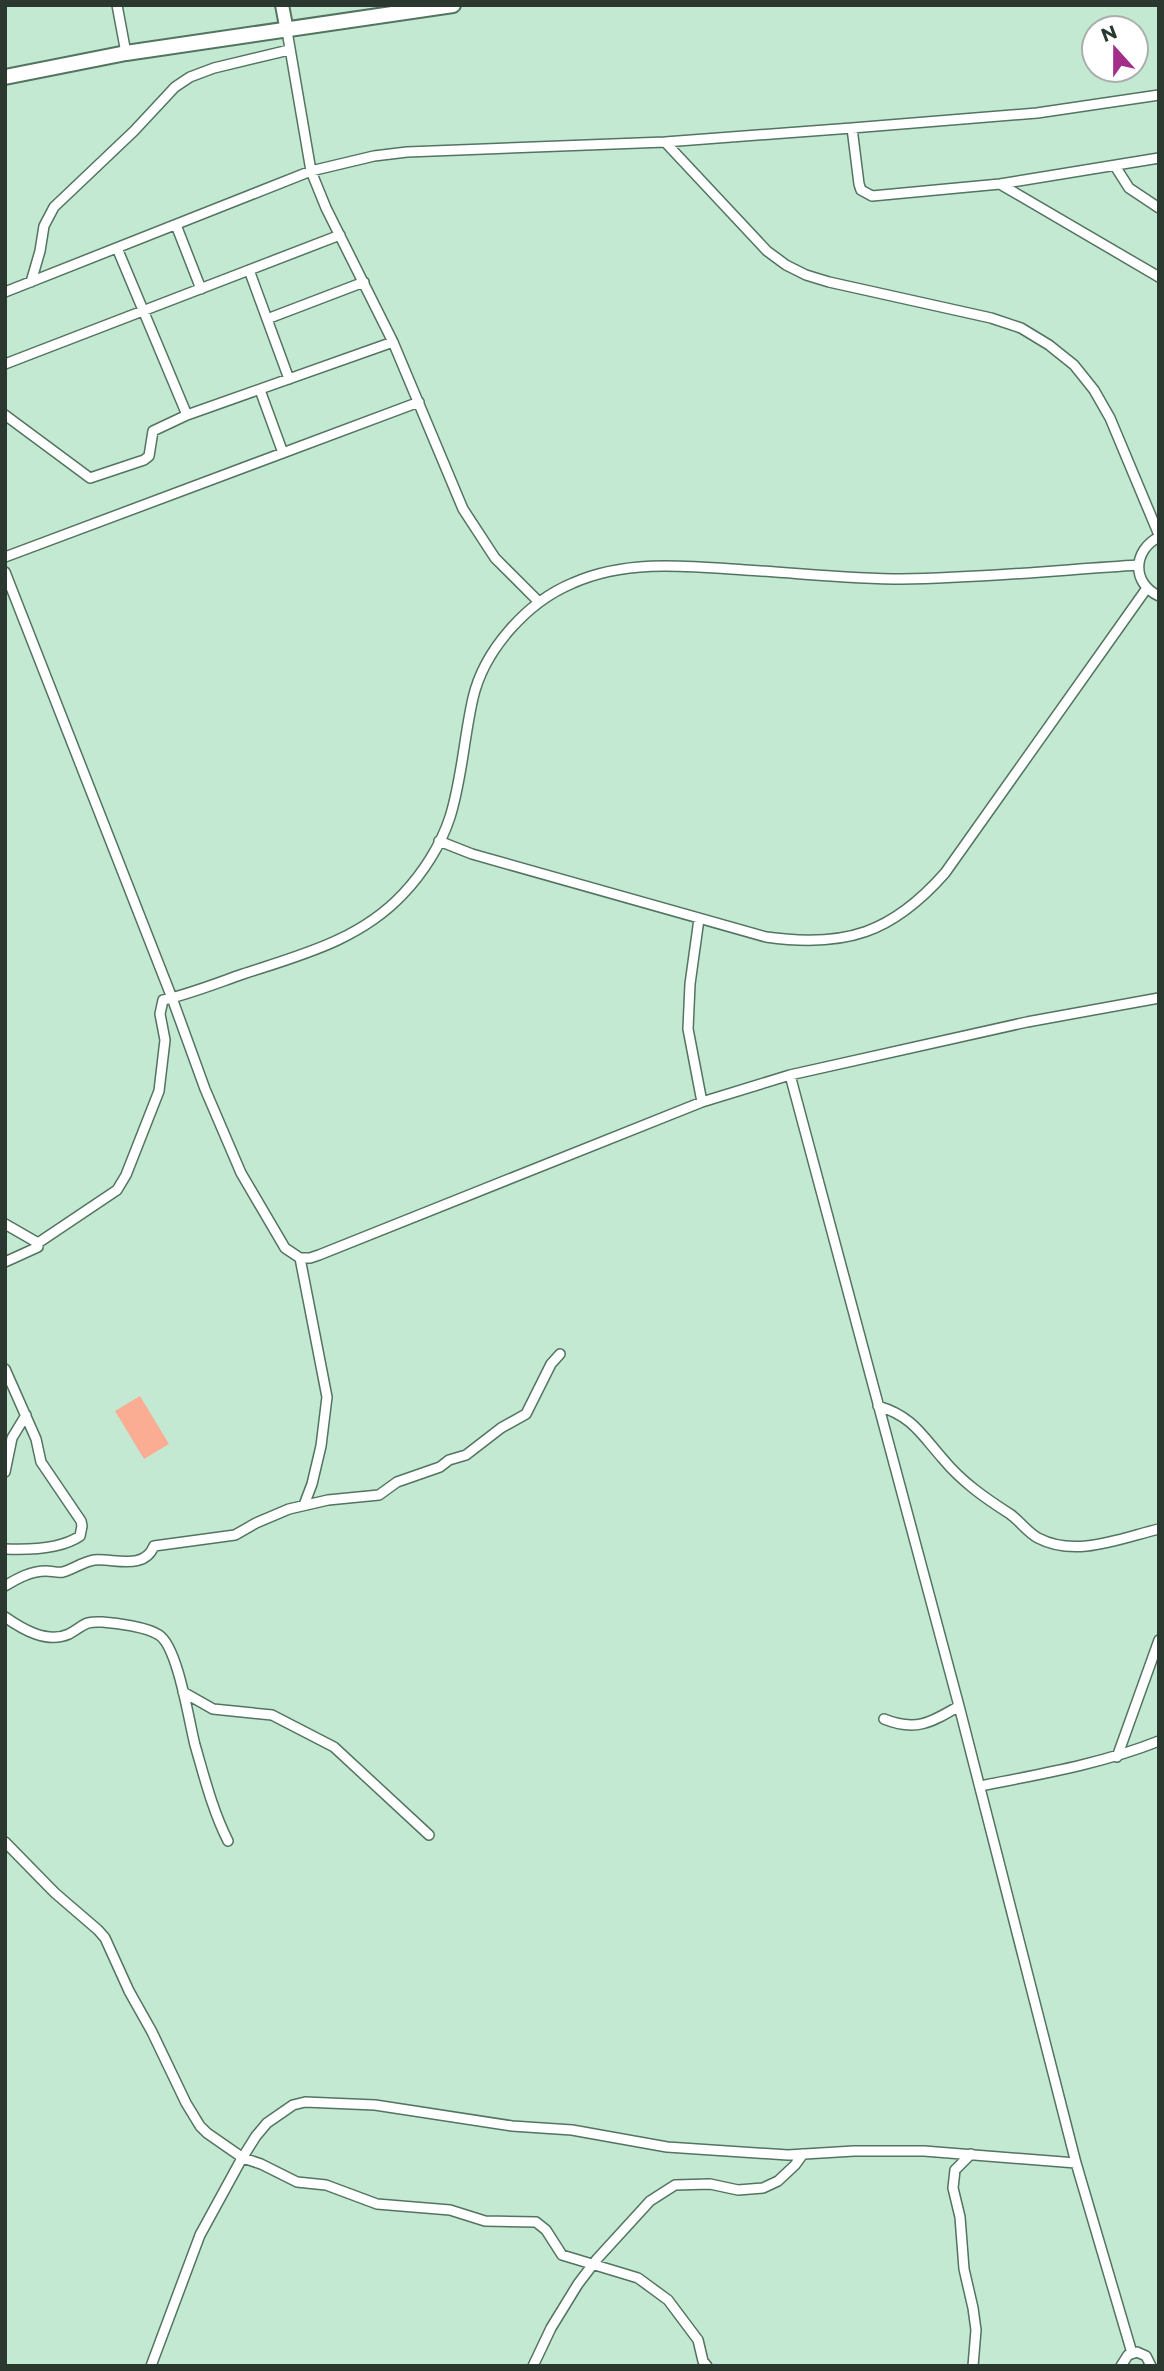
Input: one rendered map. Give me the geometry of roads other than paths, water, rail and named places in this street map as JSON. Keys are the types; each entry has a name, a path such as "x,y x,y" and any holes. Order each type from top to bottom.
{"main road":[{"path":"282,5 287,31"},
{"path":"5,77 126,53 453,5"}],"street":[{"path":"117,5 126,53"},
{"path":"287,31 311,172 393,342 450,482 478,534 495,558 539,602"},
{"path":"31,282 44,226 54,207 134,131 175,87 190,77 214,68 289,50"},
{"path":"5,292 311,172 374,156 407,152 665,142 852,128 1037,113 1159,96"},
{"path":"852,128 859,184 866,195 872,196 1000,184 1159,158"},
{"path":"665,142 751,235 786,265 829,282 991,317 1021,328 1074,365 1094,390 1110,418 1159,536 1144,548 1138,565 1142,582 1159,596"},
{"path":"1115,166 1129,188 1159,208"},
{"path":"1000,184 1159,277"},
{"path":"176,225 201,289"},
{"path":"5,364 340,235"},
{"path":"117,248 187,415"},
{"path":"249,270 289,379"},
{"path":"267,319 364,282"},
{"path":"5,415 90,478 144,460 149,456 153,431 187,415 393,342"},
{"path":"260,390 282,453"},
{"path":"5,557 419,402"},
{"path":"5,1262 37,1247 38,1243 117,1190 127,1175 159,1091 165,1040 160,1014 163,1000 324,947 380,916 403,894 423,869 449,821 456,799 474,694 489,659 511,628 539,602 582,579 605,571 640,566 905,579 1138,565"},
{"path":"5,572 205,1089 241,1173 285,1248 300,1258 318,1255 702,1102 790,1075 1027,1022 1159,998"},
{"path":"439,841 472,854 766,937 799,941 838,940 869,931 898,917 924,897 945,873 1147,588"},
{"path":"699,919 689,995 688,1029 702,1102"},
{"path":"790,1075 959,1706 1076,2163 1132,2353"},
{"path":"5,1224 38,1243"},
{"path":"300,1258 327,1397 321,1446 304,1505"},
{"path":"5,1586 31,1573 59,1572 94,1560 121,1562 142,1559 159,1544 235,1535 278,1512 304,1505 379,1495 397,1482 466,1455 526,1414 551,1364 560,1354"},
{"path":"5,1369 36,1439 41,1462 81,1521 81,1532 76,1539 50,1546 5,1549"},
{"path":"878,1406 910,1421 964,1481 1013,1516 1032,1535 1048,1543 1080,1547 1159,1529"},
{"path":"5,1472 12,1438 26,1415"},
{"path":"5,1617 39,1636 49,1638 68,1634 85,1622 92,1621 151,1631 165,1640 183,1692 198,1754 228,1841"},
{"path":"1117,1757 1159,1640"},
{"path":"183,1692 213,1709 272,1715 334,1747 429,1835"},
{"path":"884,1719 899,1725 915,1726 929,1723 959,1706"},
{"path":"980,1786 1081,1767 1159,1741"},
{"path":"5,1842 55,1893 98,1930 117,1962 194,2118 207,2133 243,2158 297,2182 326,2186 377,2204 450,2210 485,2221 536,2222 546,2230 562,2255 638,2278 668,2300 698,2340 703,2361 707,2366"},
{"path":"151,2366 200,2235 243,2158 267,2123 293,2105 305,2102 375,2105 512,2126 572,2130 667,2147 788,2155 924,2151 1076,2163"},
{"path":"533,2366 551,2328 593,2264 650,2201 675,2185 710,2184 738,2190 763,2188 778,2181 803,2154"},
{"path":"971,2154 955,2170 953,2188 960,2217 964,2269 976,2330 973,2366"},
{"path":"1121,2366 1124,2358 1132,2353 1142,2353 1151,2366"},
{"path":"1146,2356 1159,2353"}]}
